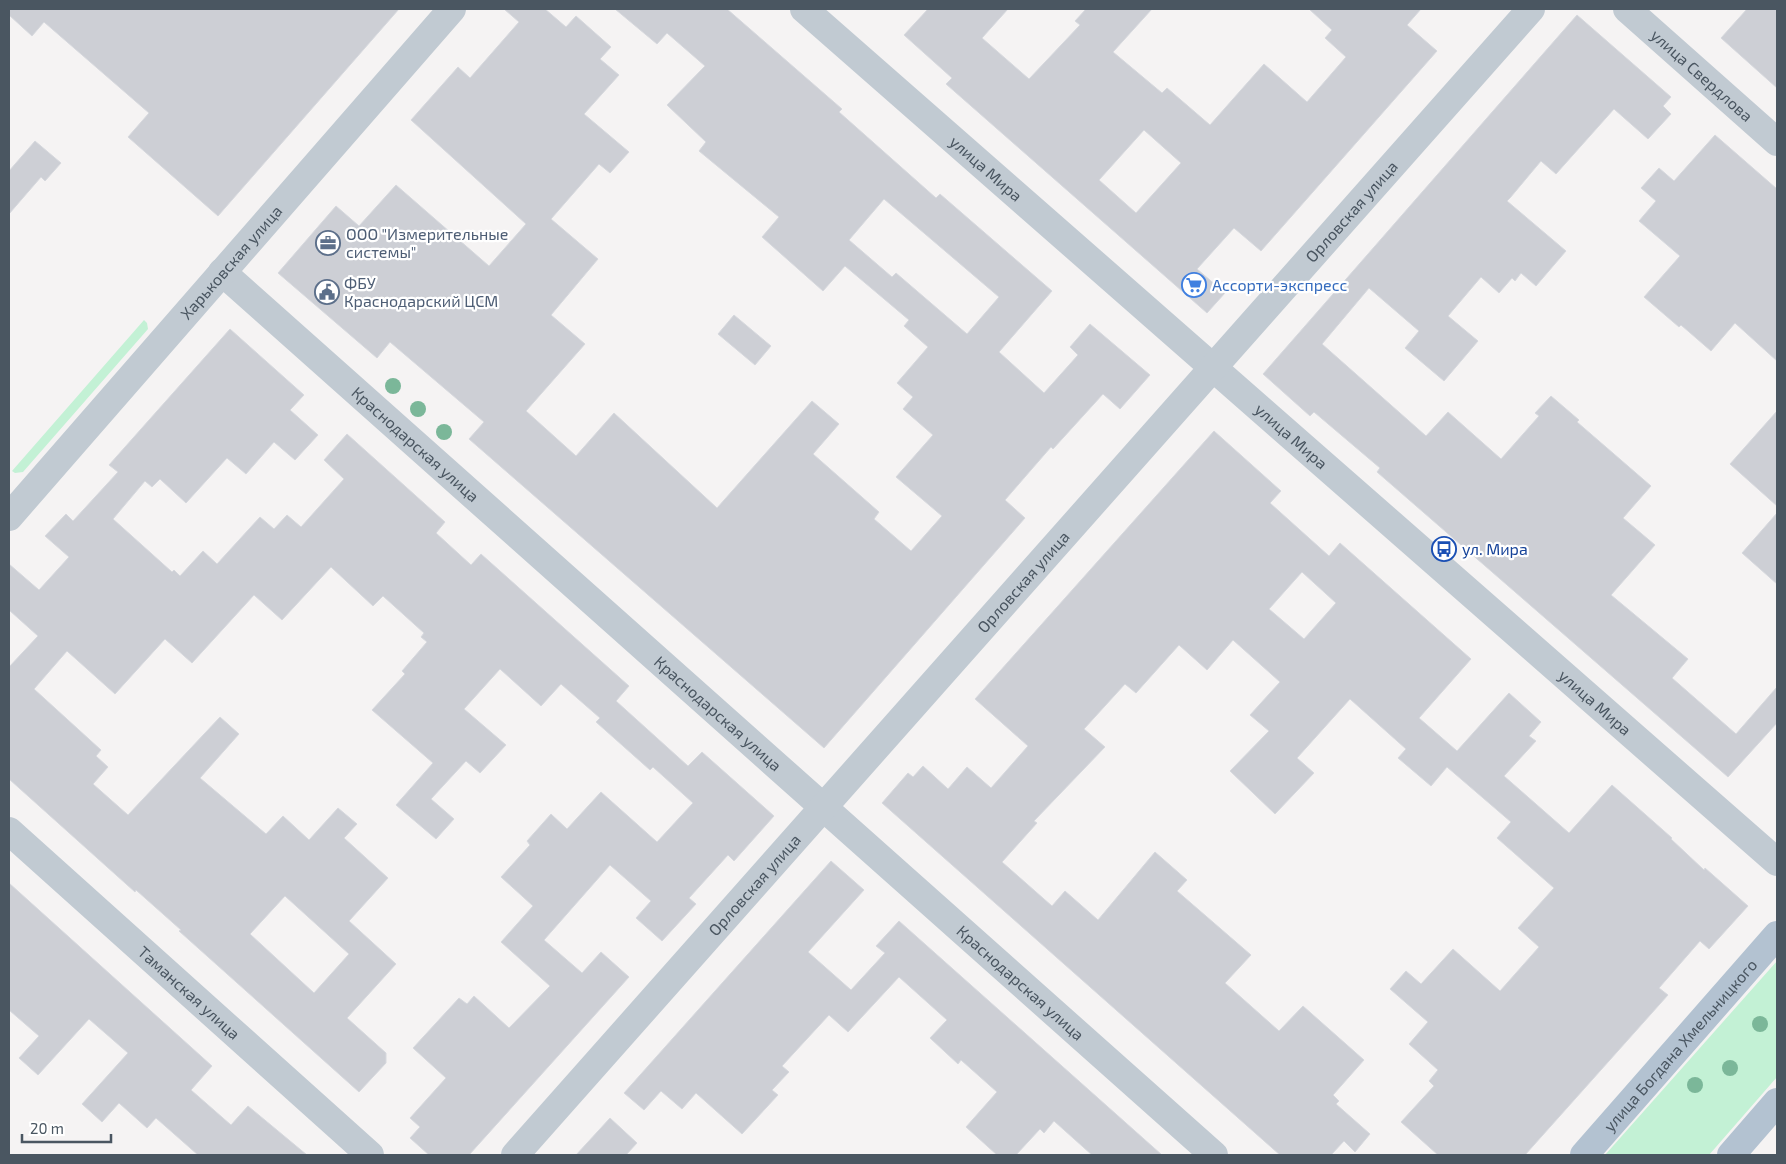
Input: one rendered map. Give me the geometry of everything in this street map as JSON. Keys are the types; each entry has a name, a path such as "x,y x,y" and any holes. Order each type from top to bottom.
{"main road":[{"name":"улица Богдана Хмельницкого","path":"1584,1155 1777,935"},
{"path":"1731,1155 1777,1102"}],"street":[{"name":"Харьковская улица","path":"9,517 452,9"},
{"name":"улица Мира","path":"804,9 1777,862"},
{"name":"Орловская улица","path":"515,1155 1531,9"},
{"name":"улица Свердлова","path":"1626,9 1777,142"},
{"name":"Краснодарская улица","path":"222,272 1214,1155"},
{"name":"Таманская улица","path":"9,831 370,1155"}],"green space":[{"path":"144,320 147,323 148,329 23,472 15,473 12,471"},
{"path":"1777,961 1777,1077 1709,1155 1605,1155"}],"building":[{"path":"9,9 399,9 218,216 128,137 149,113 44,22 32,36 9,15"},
{"path":"504,9 545,9 566,27 576,16 611,47 600,59 619,75 584,114 629,152 610,173 599,164 551,219 598,259 551,315 585,344 526,411 576,456 614,413 717,508 812,401 839,424 813,454 879,512 874,519 911,551 942,516 896,477 933,435 903,409 913,397 897,383 928,347 904,326 909,320 845,266 823,291 762,237 779,217 699,151 706,142 667,105 705,66 667,33 657,44 615,9 727,9 842,109 839,112 936,198 940,194 1052,291 999,352 1044,393 1078,355 1070,347 1090,324 1150,375 1120,409 1103,394 1053,449 1051,447 1005,500 1025,518 824,748 469,439 484,422 390,342 377,358 278,273 336,206 359,226 396,185 489,266 526,224 411,120 458,67 470,78 519,22","holes":["884,199 999,297 967,334 896,273 892,277 849,240"]},
{"path":"928,9 1008,9 982,38 1029,79 1080,25 1075,21 1086,9 1152,9 1113,52 1162,93 1167,88 1210,125 1264,64 1307,102 1346,57 1325,38 1332,30 1309,9 1421,9 1407,25 1437,51 1261,251 1234,228 1197,269 1225,293 1207,313 946,84 952,78 904,35","holes":["1144,130 1181,163 1136,213 1099,180"]},
{"path":"1747,9 1777,9 1777,88 1721,38"},
{"path":"1577,15 1671,97 1663,106 1671,114 1648,139 1614,109 1556,174 1541,161 1507,201 1566,251 1536,286 1521,273 1515,281 1512,278 1499,293 1481,277 1448,316 1478,341 1444,381 1405,348 1419,331 1369,288 1322,344 1426,436 1448,412 1501,459 1539,416 1535,413 1551,396 1579,420 1577,422 1651,486 1623,518 1655,545 1611,595 1688,659 1672,678 1736,734 1777,687 1777,723 1728,777 1377,472 1380,468 1314,412 1310,416 1263,374"},
{"path":"1715,135 1777,189 1777,361 1735,323 1711,351 1644,297 1680,256 1639,221 1656,201 1641,188 1659,168 1674,181"},
{"path":"35,141 61,163 45,181 41,177 9,214 9,171"},
{"path":"734,315 771,346 755,365 718,334"},
{"path":"230,329 304,395 290,410 318,435 295,460 274,442 246,474 227,458 186,503 160,479 152,487 145,481 113,519 172,572 174,570 180,576 203,551 217,564 260,517 274,529 287,515 301,527 344,479 324,460 347,434 445,522 436,533 471,565 481,554 629,686 616,701 688,766 702,752 774,816 734,861 728,855 689,898 696,904 662,941 636,918 651,901 610,865 544,940 582,973 601,952 629,977 469,1155 429,1155 410,1138 420,1127 410,1118 446,1078 413,1048 459,998 467,1004 474,996 509,1028 550,986 501,942 533,906 501,877 530,845 527,841 551,814 567,829 601,792 657,842 693,803 653,767 650,770 596,722 600,718 561,684 541,706 500,669 464,709 506,745 480,773 466,761 431,799 454,819 436,839 396,805 433,763 372,710 405,674 402,671 427,642 421,637 424,633 383,596 373,606 331,567 282,620 254,595 192,663 165,639 115,694 67,651 34,689 101,750 96,756 108,767 93,784 128,815 220,717 239,734 200,778 266,834 283,816 309,840 338,808 357,824 344,838 388,878 349,921 396,964 347,1018 386,1053 386,1063 359,1092 179,931 181,930 136,890 135,892 9,779 9,667 38,636 9,610 9,564 39,590 69,557 45,536 66,514 73,521 118,472 109,465","holes":["285,896 349,954 314,993 250,934"]},
{"path":"1777,411 1777,506 1730,464"},
{"path":"1214,431 1281,491 1270,503 1329,556 1340,543 1471,659 1419,718 1457,751 1509,693 1541,722 1529,736 1536,741 1504,776 1569,833 1612,785 1672,838 1704,870 1705,868 1748,906 1709,949 1700,941 1659,988 1668,995 1525,1155 1438,1155 1401,1122 1434,1086 1429,1081 1438,1070 1409,1044 1428,1022 1390,989 1406,971 1421,984 1453,949 1500,991 1539,947 1518,928 1554,888 1497,838 1511,822 1447,767 1431,786 1398,758 1406,749 1350,699 1297,758 1314,773 1275,814 1230,771 1269,731 1250,715 1280,682 1233,640 1207,670 1179,645 1136,693 1125,684 1084,729 1105,747 1034,821 1037,823 1002,862 1052,906 1065,891 1098,920 1155,852 1187,880 1177,891 1251,955 1225,983 1279,1031 1303,1006 1364,1060 1333,1095 1339,1101 1336,1104 1370,1134 1355,1152 1344,1141 1331,1155 1280,1155 882,803 908,773 913,777 923,766 948,789 967,767 991,788 1028,746 975,699","holes":["1302,572 1336,603 1304,639 1269,609"]},
{"path":"1777,513 1777,584 1742,553"},
{"path":"831,861 864,890 808,952 851,990 885,953 876,946 899,921 1162,1155 1092,1155 1054,1121 1044,1133 1040,1129 1016,1155 997,1155 966,1127 997,1092 961,1060 958,1064 930,1038 947,1020 899,977 848,1032 829,1015 782,1066 789,1072 772,1090 778,1095 742,1134 696,1093 682,1109 661,1091 644,1110 624,1093"},
{"path":"9,883 212,1066 191,1090 231,1125 248,1106 307,1155 198,1155 156,1118 147,1128 119,1103 102,1122 82,1104 128,1053 89,1019 38,1075 19,1058 39,1036 9,1010"},
{"path":"610,1118 637,1143 626,1155 576,1155"}],"place":[{"name":"ООО \"Измерительные системы\"","path":"328,243"},
{"name":"Ассорти-экспресс","path":"1194,285"},
{"name":"ФБУ Краснодарский ЦСМ","path":"327,292"},
{"name":"ул. Мира","path":"1444,549"}]}
